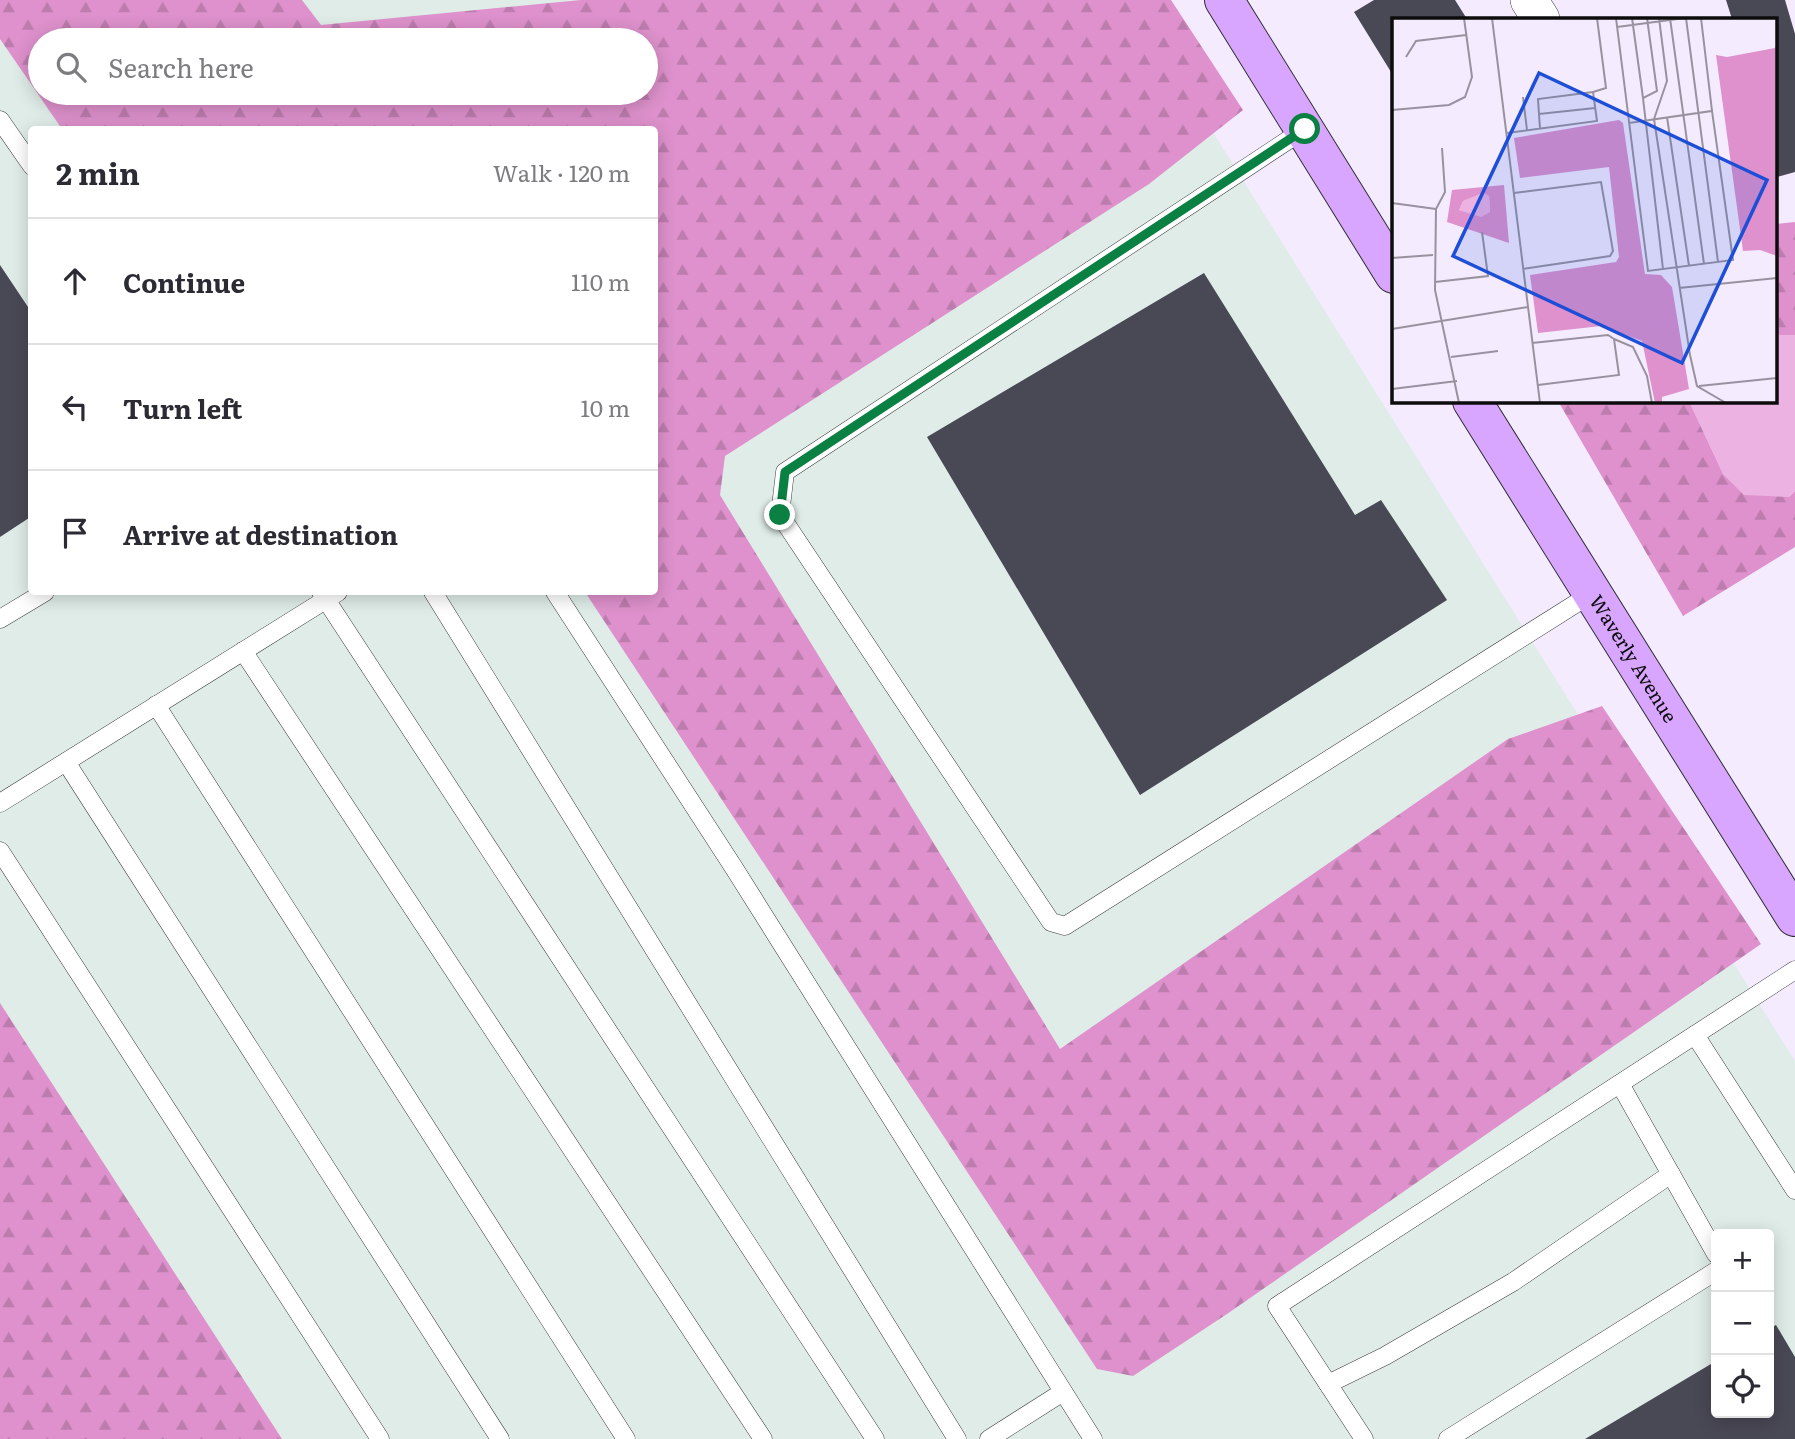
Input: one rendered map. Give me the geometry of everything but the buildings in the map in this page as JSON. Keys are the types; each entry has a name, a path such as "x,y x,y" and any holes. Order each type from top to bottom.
{"street":[{"path":"1224,0 1392,271"},
{"path":"1529,0 1540,18"},
{"name":"Waverly Avenue","path":"1473,402 1795,917"}],"lane":[{"path":"0,120 28,160"},
{"path":"1305,129 785,472 780,515 1051,922 1065,926 1591,594"},
{"path":"0,619 41,595"},
{"path":"0,803 243,651 327,595"},
{"path":"329,595 875,1439"},
{"path":"435,595 957,1439"},
{"path":"557,595 734,868 1093,1439"},
{"path":"243,651 764,1439"},
{"path":"156,705 626,1439"},
{"path":"66,762 500,1439"},
{"path":"0,851 380,1439"},
{"path":"1364,1439 1277,1306 1795,971"},
{"path":"1695,1035 1795,1190"},
{"path":"1620,1084 1711,1245"},
{"path":"1328,1384 1385,1356 1513,1282 1671,1174"},
{"path":"1448,1439 1711,1274"},
{"path":"989,1439 1063,1392"}],"shaded area":[{"path":"0,0 1130,0 1795,1061 1795,1439 0,1439"},
{"path":"1778,335 1795,335 1795,491 1789,497 1744,496 1723,474 1689,402 1778,402"}],"green space":[{"path":"0,0 302,0 321,25 581,0 1171,0 1243,110 1149,184 725,456 720,495 1060,1049 1508,739 1602,706 1761,944 1227,1314 1133,1376 1097,1369 587,595 658,595 658,126 60,126 45,105 658,105 658,28 28,28 28,80 0,39"},
{"path":"1795,222 1795,335 1778,335 1778,224"},
{"path":"1559,402 1689,402 1723,474 1744,495 1789,497 1795,491 1795,547 1683,616"},
{"path":"0,1003 282,1439 0,1439"}],"route":[{"path":"780,515 785,472 1305,129"}]}
